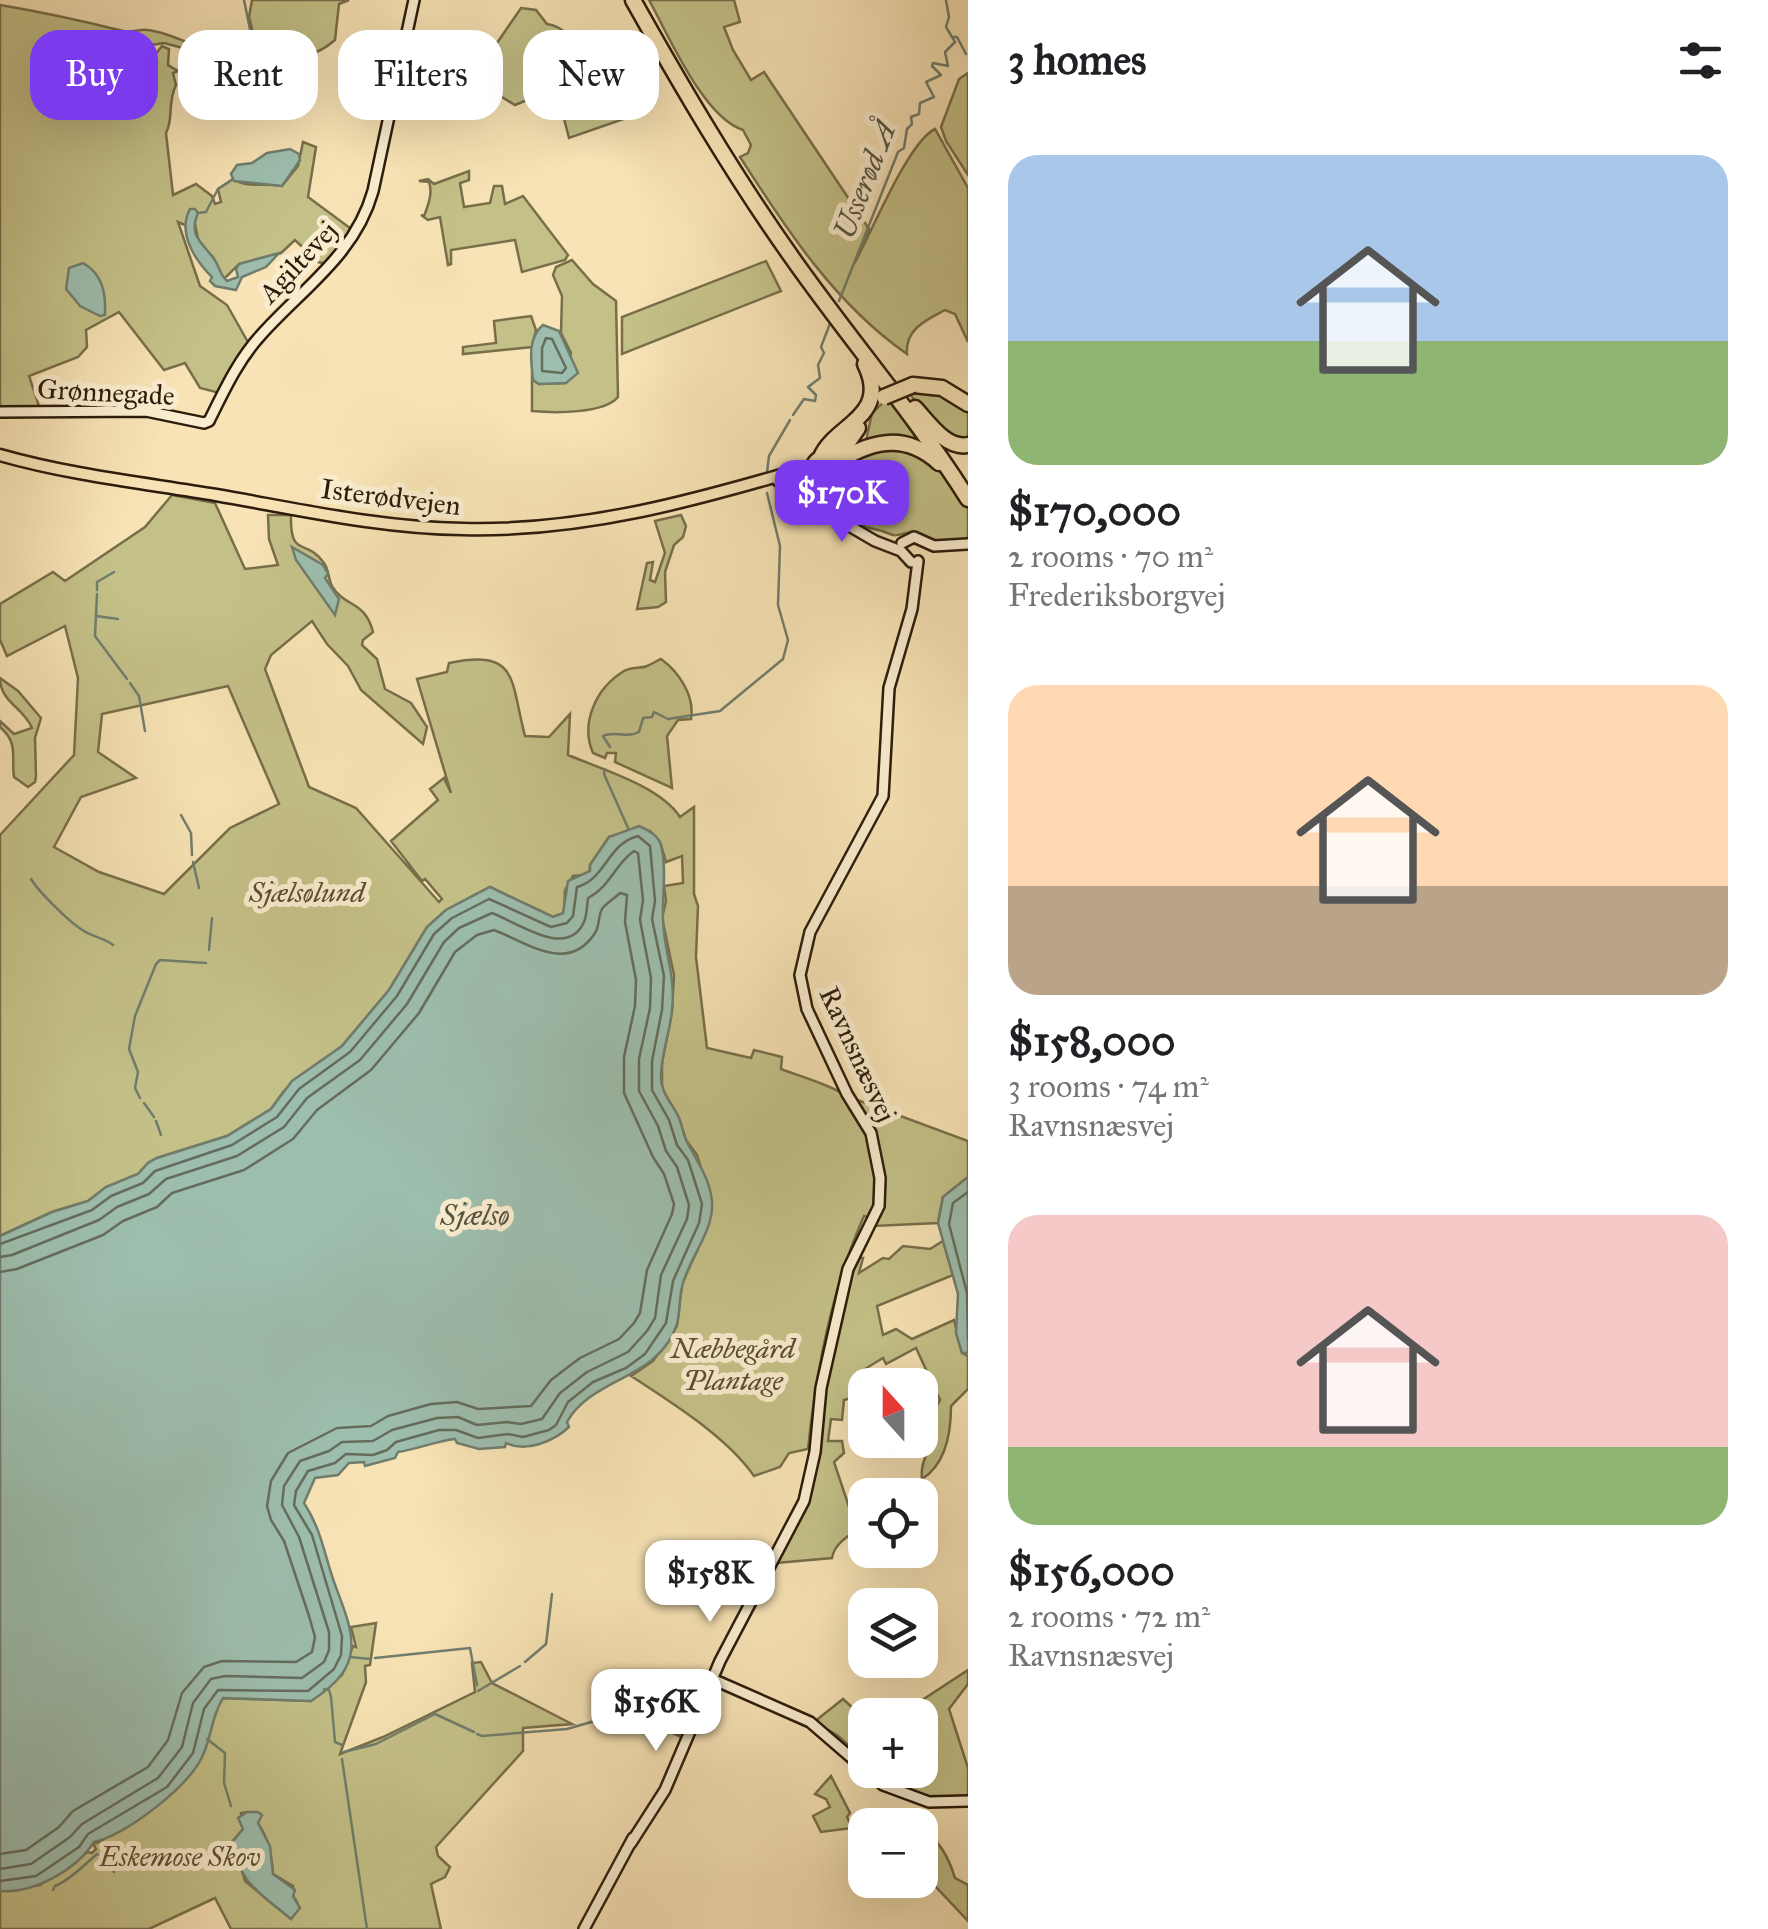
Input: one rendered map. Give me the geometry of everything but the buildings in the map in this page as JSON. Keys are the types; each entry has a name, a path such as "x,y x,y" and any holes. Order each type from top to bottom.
{"highway":[{"path":"633,0 730,166 864,361 872,380 870,396 856,422 830,441 822,468"},
{"path":"641,0 752,187 968,486"},
{"path":"818,293 908,410 968,498"},
{"path":"822,468 849,441 878,402 913,385 942,388 968,404"},
{"path":"857,451 878,402"},
{"path":"915,408 947,441 955,446 968,445"},
{"path":"822,468 884,442 918,448 938,463 968,498"}],"main road":[{"name":"Agiltevej","path":"208,422 251,347 339,258 363,220 373,191 414,0"},
{"name":"Grønnegade","path":"0,412 146,411 208,422"},
{"name":"Isterødvejen","path":"0,454 37,466 372,521 451,529 575,524 635,514 822,468"},
{"name":"Isterødvejen","path":"0,454 61,469"},
{"name":"Isterødvejen","path":"715,494 822,468"},
{"path":"822,468 834,506 846,524"},
{"path":"822,468 846,519 865,532 920,555 968,544"},
{"path":"778,480 805,481 846,524 876,542 902,547"},
{"path":"902,547 914,537 920,555"},
{"name":"Ravnsnæsvej","path":"584,1929 675,1758 726,1637 804,1502 815,1452 821,1388 848,1269 882,1193 871,1133 847,1094 807,1008 800,974 818,913 882,796 886,782 884,742 889,688 920,555"},
{"path":"710,1678 810,1722 882,1784 929,1802 968,1802"}],"green space":[{"path":"252,0 349,0 339,4 335,40 318,51 318,30 252,30 249,17"},
{"path":"649,0 734,0 740,22 724,27 733,50 751,80 764,72 869,229 854,264 913,151 935,129 968,188 968,342 955,314 945,310 913,332 907,354 835,289 740,157 748,153 751,145 743,130 728,122 701,93"},
{"path":"0,5 119,30 30,30 30,120 158,120 158,51 162,46 169,49 168,65 178,71 173,73 176,85 166,133 173,195 196,184 212,196 215,204 221,202 218,189 233,179 282,186 298,166 303,142 316,147 308,197 354,231 328,264 318,262 295,240 281,253 239,264 224,279 213,257 199,244 194,219 185,225 178,222 200,286 227,305 249,344 220,393 200,388 185,363 164,370 119,312 86,330 87,347 78,357 29,376 39,406 0,408"},
{"path":"521,8 536,10 547,24 562,30 523,30 523,102 515,105 503,98 503,34"},
{"path":"158,32 178,39 178,47 158,44"},
{"path":"968,73 968,175 941,127 959,79"},
{"path":"564,120 621,120 569,138"},
{"path":"469,171 469,180 460,183 464,207 490,203 494,186 502,186 505,204 523,196 568,255 565,260 522,272 515,240 451,250 448,265 440,217 428,220 421,215 426,212 430,191 429,182 419,181 428,179 434,184"},
{"path":"572,260 593,284 616,301 618,397 590,409 532,411 532,372 533,380 539,384 566,383 571,353 561,333 562,296 553,275 556,267"},
{"path":"766,261 781,291 622,354 622,317"},
{"path":"531,316 536,330 532,347 463,354 463,347 496,343 494,321"},
{"path":"924,387 968,407 968,443 963,444 926,415 906,389"},
{"path":"890,396 917,428 925,449 866,441 872,413"},
{"path":"895,444 937,468 963,495 968,507 968,539 932,541 913,531 892,535 855,523 844,511 831,475 835,466"},
{"path":"172,495 215,503 245,569 278,565 269,539 268,515 291,515 296,543 317,555 326,565 337,593 365,614 373,632 362,645 377,659 385,689 411,703 427,727 423,744 361,690 348,666 312,621 271,655 265,669 309,787 356,808 439,902 442,899 425,879 422,881 391,841 438,800 430,789 444,778 451,793 417,679 447,672 449,663 488,660 500,665 513,684 525,736 549,737 570,714 568,755 644,787 680,817 694,807 696,957 707,1048 751,1058 754,1050 782,1057 781,1069 842,1093 857,1110 874,1155 877,1187 873,1218 864,1216 834,1301 815,1390 808,1449 789,1453 780,1467 754,1476 714,1434 631,1376 653,1361 677,1326 682,1284 708,1226 712,1203 697,1155 662,1089 674,975 662,918 664,886 683,883 682,856 666,862 660,842 650,831 609,837 590,870 585,875 573,876 565,890 564,913 553,917 490,887 446,910 427,927 389,990 342,1046 284,1091 271,1109 227,1136 157,1158 138,1174 106,1187 88,1201 52,1212 0,1236 0,835 74,755 78,678 65,626 7,656 0,640 0,604 53,572 65,581 145,527","holes":["228,686 279,804 230,828 164,894 99,872 54,847 81,797 136,778 98,752 102,714"]},
{"path":"681,515 686,526 683,537 674,545 665,572 666,602 637,609 647,563 653,562 650,580 655,582 665,553 655,521"},
{"path":"661,659 684,685 692,710 691,719 678,720 667,736 672,788 615,762 616,753 607,753 605,758 593,753 589,742 593,707 606,687 627,669"},
{"path":"0,678 18,691 41,718 35,738 35,782 28,787 14,777 12,745 0,721 14,734 32,728 4,693"},
{"path":"852,1098 968,1141 968,1177 943,1197 938,1223 874,1226 881,1209 877,1146"},
{"path":"943,1241 953,1275 877,1306 883,1335 896,1329 912,1339 954,1320 962,1353 968,1356 968,1389 951,1406 942,1456 922,1478 925,1458 938,1458 938,1368 925,1368 916,1348 886,1364 883,1358 867,1368 848,1368 848,1399 844,1400 842,1420 831,1419 828,1441 842,1441 844,1453 834,1462 848,1504 848,1536 832,1558 776,1563 810,1493 818,1460 825,1384 855,1258 863,1258 859,1273 883,1258 889,1259 903,1246 930,1249"},
{"name":"Eskemose Skov","path":"376,1623 370,1665 365,1666 366,1682 340,1754 475,1692 472,1663 481,1662 492,1683 572,1724 523,1728 523,1751 436,1847 438,1856 450,1867 445,1877 431,1884 441,1929 231,1929 215,1898 149,1929 0,1929 0,1891 40,1885 92,1853 96,1849 93,1844 102,1841 223,1698 311,1701 342,1675 353,1646 356,1647 351,1627","holes":["247,1812 267,1840 273,1874 293,1886 297,1902 291,1919 245,1881 233,1841 243,1829 241,1813"]},
{"path":"968,1670 968,1684 949,1709 968,1768 968,1799 934,1802 901,1788 938,1788 938,1698 925,1698"},
{"path":"676,1690 688,1712 679,1736 626,1711 662,1693"},
{"path":"843,1699 848,1704 848,1745 837,1735 814,1722"},
{"path":"831,1776 848,1809 848,1829 821,1832 813,1816 830,1807 826,1799 815,1794"},
{"path":"938,1844 955,1878 968,1885 968,1921 938,1889"}],"water":[{"path":"290,149 299,154 300,160 282,186 234,181 231,174 237,165"},
{"path":"190,209 198,213 198,238 227,281 238,277 239,264 279,253 266,267 242,277 236,290 215,286 187,237"},
{"path":"83,263 102,285 105,315 80,306 66,289 69,268"},
{"path":"543,325 559,331 578,373 566,383 539,384 533,380 532,343"},
{"path":"292,547 323,565 328,574 325,578 339,599 335,615 296,560"},
{"name":"Sjælsø","path":"639,826 658,838 664,864 663,920 673,997 662,1083 706,1177 712,1202 709,1224 685,1277 677,1324 668,1342 641,1368 578,1407 567,1422 569,1427 548,1441 531,1446 506,1443 505,1447 479,1449 448,1440 398,1452 395,1458 365,1466 364,1462 349,1463 338,1475 315,1478 304,1503 318,1532 351,1633 349,1662 341,1675 311,1701 223,1698 202,1757 170,1795 139,1820 94,1842 76,1862 53,1878 26,1889 0,1891 0,1236 52,1212 88,1201 106,1187 138,1174 157,1158 227,1136 271,1109 292,1081 342,1046 389,990 427,927 446,910 490,887 553,917 563,913 568,881 590,871 609,837"},
{"path":"968,1177 968,1353 962,1353 956,1333 958,1294 938,1223 943,1197"},
{"path":"247,1812 262,1815 258,1823 270,1846 273,1874 295,1890 293,1896 300,1908 291,1919 253,1886 240,1867 233,1841 243,1829 238,1818"}],"waterway":[{"path":"244,0 250,30"},
{"name":"Usserød Å","path":"839,301 898,152 904,148 911,117 919,114 920,103 934,97 926,82 941,75 933,63 948,66 945,52 955,42 946,27 946,0"},
{"path":"954,37 966,54"},
{"path":"198,213 206,212 218,189 233,179"},
{"name":"Usserød Å","path":"793,415 804,399 815,401 816,395 808,387 820,378 818,365 824,353 821,347 831,321"},
{"name":"Usserød Å","path":"767,472 769,456 790,420"},
{"name":"Usserød Å","path":"610,747 603,736 639,732 643,718 652,717 654,712 668,719 720,711 783,659 788,640 778,605 780,546 767,493"},
{"path":"97,590 97,582 114,572"},
{"path":"97,594 95,636 127,679"},
{"path":"96,616 118,619"},
{"path":"130,683 139,696 145,731"},
{"name":"Usserød Å","path":"605,769 628,828"},
{"path":"181,815 191,833 192,855"},
{"path":"193,862 199,888"},
{"path":"31,879 71,921 113,945"},
{"path":"209,950 212,918"},
{"path":"140,1098 135,1088 138,1072 129,1049 135,1016 156,964 160,960 206,963"},
{"path":"144,1103 154,1117"},
{"path":"156,1121 161,1135"},
{"path":"525,1662 546,1644 552,1594"},
{"path":"375,1658 470,1648 477,1685"},
{"path":"350,1657 370,1659"},
{"path":"478,1691 520,1666"},
{"path":"324,1689 329,1690 331,1697 335,1742 342,1745"},
{"path":"344,1752 376,1744 435,1714 474,1732"},
{"path":"477,1734 567,1729 619,1714"},
{"path":"207,1739 225,1753 224,1783 231,1806"},
{"path":"342,1759 367,1929"},
{"path":"55,1886 97,1854"},
{"path":"99,1855 114,1872"}],"park label":[{"name":"Sjælsølund","path":"307,892"},
{"name":"Næbbegård Plantage","path":"733,1364"}]}
